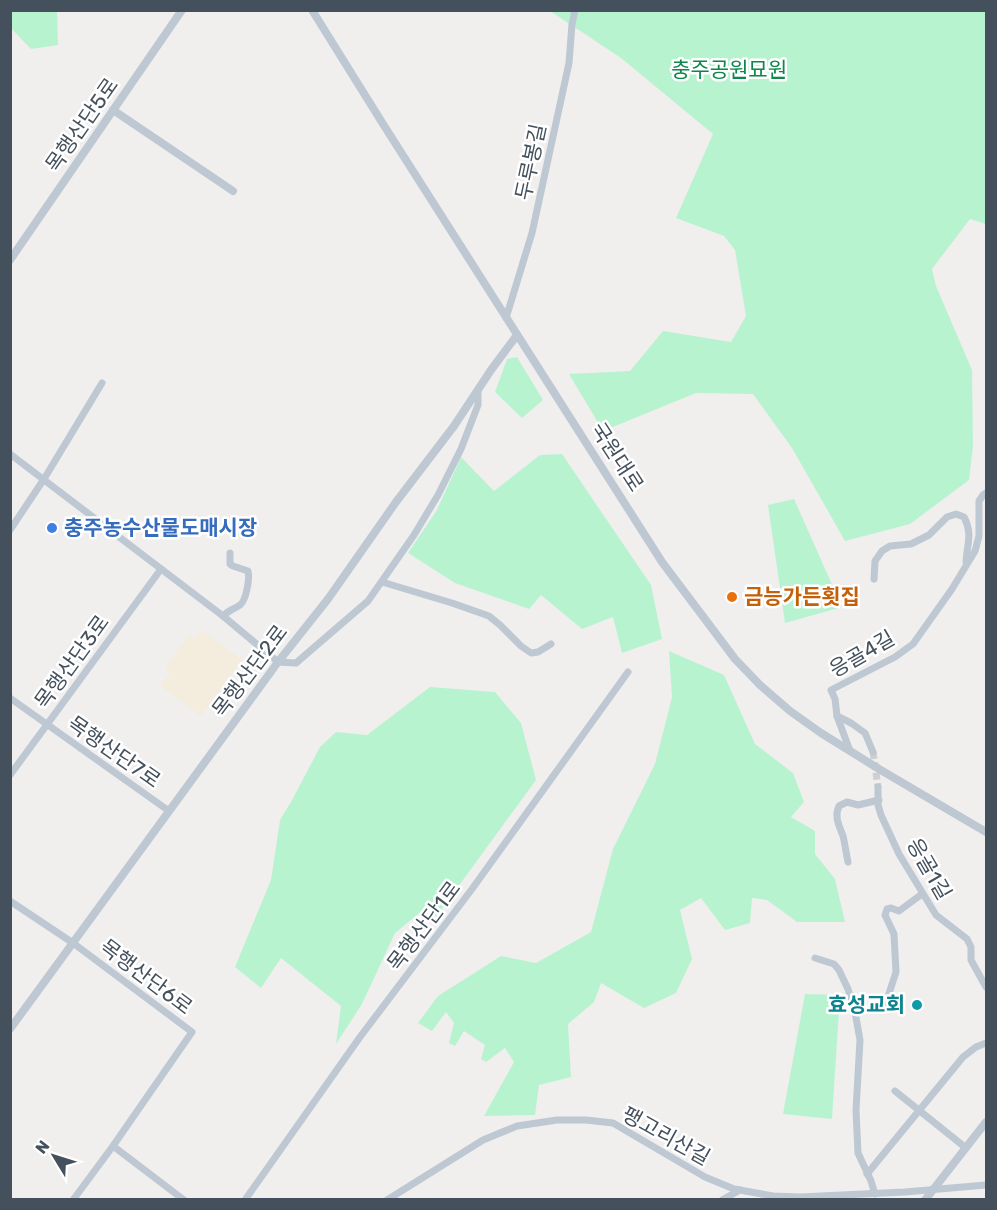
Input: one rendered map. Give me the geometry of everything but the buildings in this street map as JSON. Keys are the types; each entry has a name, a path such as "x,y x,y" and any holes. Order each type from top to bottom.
{"street":[{"name":"목행산단5로","path":"10,260 182,10"},
{"name":"국원대로","path":"312,10 662,562 735,659 760,685 820,733 987,832"},
{"name":"두루봉길","path":"506,318 532,233 569,63 575,10"},
{"path":"113,110 233,191"},
{"name":"목행산단2로","path":"10,1029 278,662 328,599 517,335"},
{"path":"10,530 102,383"},
{"path":"10,454 223,616 278,662 296,663 368,601 414,535 438,495 461,449 478,405 478,388"},
{"name":"응골4길","path":"850,751 837,716 831,690 895,657 913,644 952,589 975,551 979,536 979,501 987,493"},
{"name":"응골4길","path":"874,579 875,561 882,551 890,546 911,544 929,535 947,517 956,514 964,517 968,525 966,565"},
{"path":"223,616 243,602 250,576 248,571 230,564 230,553"},
{"name":"목행산단3로","path":"10,775 161,569"},
{"path":"382,582 489,616 531,653 538,652 551,644"},
{"name":"목행산단1로","path":"245,1200 360,1037 472,889 628,672"},
{"name":"목행산단7로","path":"10,698 169,811"},
{"path":"837,716 865,733 873,752"},
{"name":"응골1길","path":"878,787 881,815 899,854 936,915 967,939 971,960 987,987"},
{"path":"848,862 837,820 836,812 839,806 848,802 858,805 879,800"},
{"path":"884,1009 896,972 894,934 885,915 887,909 899,910 922,894"},
{"name":"목행산단6로","path":"10,901 73,943 192,1032 113,1146"},
{"path":"815,958 834,964 839,970 848,988 855,1012 861,1040 856,1110 858,1153 875,1194"},
{"path":"867,1174 963,1057 976,1047 987,1043"},
{"path":"895,1091 966,1148"},
{"name":"팽고리산길","path":"387,1200 483,1140 517,1126 557,1120 613,1123 705,1177 740,1190 773,1196 875,1194 987,1185"},
{"path":"924,1200 987,1122"},
{"path":"73,1200 113,1146 184,1200"},
{"path":"722,1200 740,1190"}],"green space":[{"path":"10,11 57,11 58,45 31,49 11,28"},
{"name":"충주공원묘원","path":"550,11 986,11 986,224 970,219 932,269 936,286 972,370 973,446 969,480 910,524 845,541 792,448 753,394 696,393 603,431 569,374 630,371 663,331 731,342 746,316 735,250 724,236 676,218 713,134 621,58"},
{"path":"517,357 543,400 522,418 495,392 507,359"},
{"path":"562,454 651,585 662,639 622,653 613,617 582,629 541,595 529,609 455,583 408,553 437,510 461,457 494,491 540,455"},
{"path":"794,499 842,607 785,623 768,505"},
{"path":"669,651 724,675 755,744 793,773 804,802 791,817 815,831 815,854 835,879 845,922 797,922 767,900 752,898 750,923 725,930 701,898 680,910 692,959 676,993 644,1008 601,983 594,1002 568,1024 571,1077 539,1085 535,1115 484,1116 514,1062 505,1048 486,1062 481,1059 485,1045 464,1031 455,1046 449,1043 454,1023 446,1012 432,1031 418,1023 438,996 501,956 536,963 591,932 613,849 655,764 672,697"},
{"path":"430,687 495,692 521,723 536,780 436,917 433,902 395,933 362,1004 336,1044 341,1006 281,958 261,988 235,967 271,880 280,820 320,747 336,732 367,735"},
{"path":"805,994 840,995 832,1119 783,1114"}],"sand":[{"path":"201,630 242,659 201,716 160,686 170,672 165,668 189,635 194,639"}],"tunnel":[{"path":"873,752 878,787"}],"place":[{"name":"충주농수산물도매시장","path":"52,528"},
{"name":"금능가든횟집","path":"732,597"},
{"name":"효성교회","path":"917,1005"}]}
